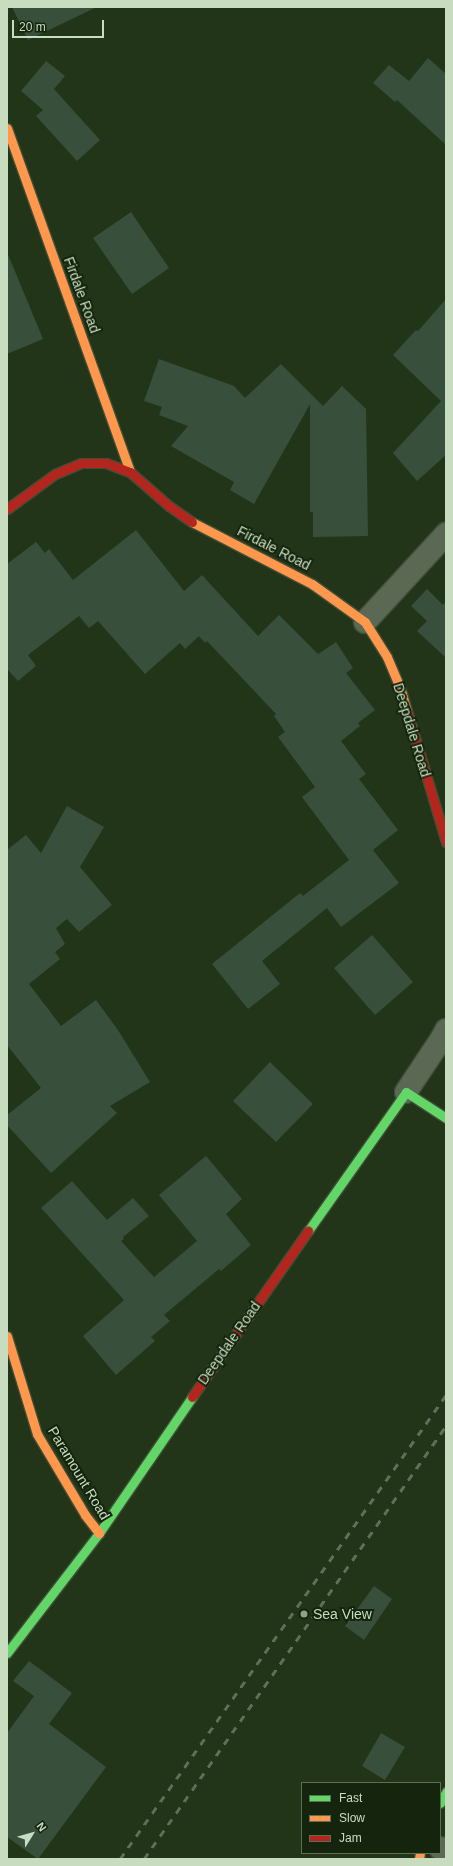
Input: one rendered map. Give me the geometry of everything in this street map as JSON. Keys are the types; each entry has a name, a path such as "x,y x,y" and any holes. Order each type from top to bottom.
{"street":[{"name":"Firdale Road","path":"7,128 130,472"},
{"name":"Firdale Road","path":"7,509 55,474 81,463 106,463 130,472 169,506 193,522 312,584 365,622"},
{"path":"365,622 446,534"},
{"name":"Deepdale Road","path":"365,622 387,657 400,687 446,842"},
{"name":"Deepdale Road","path":"7,1653 99,1533 235,1335 406,1092 446,1030"},
{"path":"406,1092 446,1118"},
{"name":"Paramount Road","path":"7,1336 37,1434 85,1515 99,1533"},
{"path":"441,1801 446,1792"}],"building":[{"path":"12,7 97,7 28,40"},
{"path":"428,58 446,74 446,145 397,100 395,102 373,83 389,65 409,81"},
{"path":"46,61 65,76 54,89 100,140 77,161 36,116 43,110 21,91"},
{"path":"131,212 169,268 132,294 93,238"},
{"path":"7,252 43,339 7,354"},
{"path":"446,299 446,455 417,481 393,453 441,401 393,355 416,330 418,331"},
{"path":"159,359 234,386 245,398 281,364 323,406 342,386 366,409 368,536 313,537 313,512 310,512 310,404 254,504 230,490 234,482 171,446 188,426 159,415 162,407 144,401"},
{"path":"136,530 184,591 202,575 258,636 279,615 318,654 336,642 353,668 346,673 375,710 358,723 360,726 341,741 366,774 359,779 398,830 373,850 399,883 341,927 327,908 262,961 280,984 248,1009 212,964 300,893 303,896 349,860 302,797 315,787 278,737 285,732 274,716 276,714 207,641 205,643 199,636 185,649 180,643 145,674 98,621 89,628 79,616 28,655 36,666 18,681 8,670 7,671 7,564 36,542 45,553 49,549 73,580"},
{"path":"427,589 443,605 446,601 446,658 417,631 427,621 411,606"},
{"path":"67,806 104,827 80,867 112,905 79,932 67,919 56,928 65,944 55,952 60,959 29,984 61,1026 96,1000 118,1030 150,1082 110,1106 117,1113 51,1173 7,1125 7,1115 41,1088 7,1045 7,850 26,835 41,853"},
{"path":"372,935 413,982 375,1015 334,968"},
{"path":"270,1062 313,1104 276,1142 233,1101"},
{"path":"206,1156 242,1199 226,1214 251,1245 221,1271 219,1269 164,1315 170,1321 151,1337 155,1341 116,1375 83,1336 124,1300 41,1208 72,1181 107,1220 133,1198 149,1216 123,1237 124,1239 121,1241 154,1277 197,1241 159,1195"},
{"path":"374,1586 392,1599 364,1640 345,1626"},
{"path":"29,1661 72,1693 49,1724 106,1767 38,1859 7,1837 7,1733 34,1696 13,1681"},
{"path":"381,1733 405,1747 385,1780 362,1766"}],"railway":[{"path":"120,1859 446,1395"},
{"path":"144,1859 446,1426"}],"traffic: fast":[{"path":"308,1231 406,1092 446,1118"},
{"path":"7,1653 99,1533 192,1397"},
{"path":"441,1801 446,1792"}],"traffic: slow":[{"path":"7,128 130,472"},
{"path":"192,522 312,584 365,622 387,657 400,687 407,711"},
{"path":"7,1336 37,1434 85,1515 99,1533"},
{"path":"419,1859 420,1854"}],"traffic: jam":[{"path":"7,509 55,474 81,463 106,463 130,472 169,506 192,522"},
{"path":"407,711 446,842"},
{"path":"192,1397 308,1231"}],"place":[{"name":"Sea View","path":"304,1614"}]}
